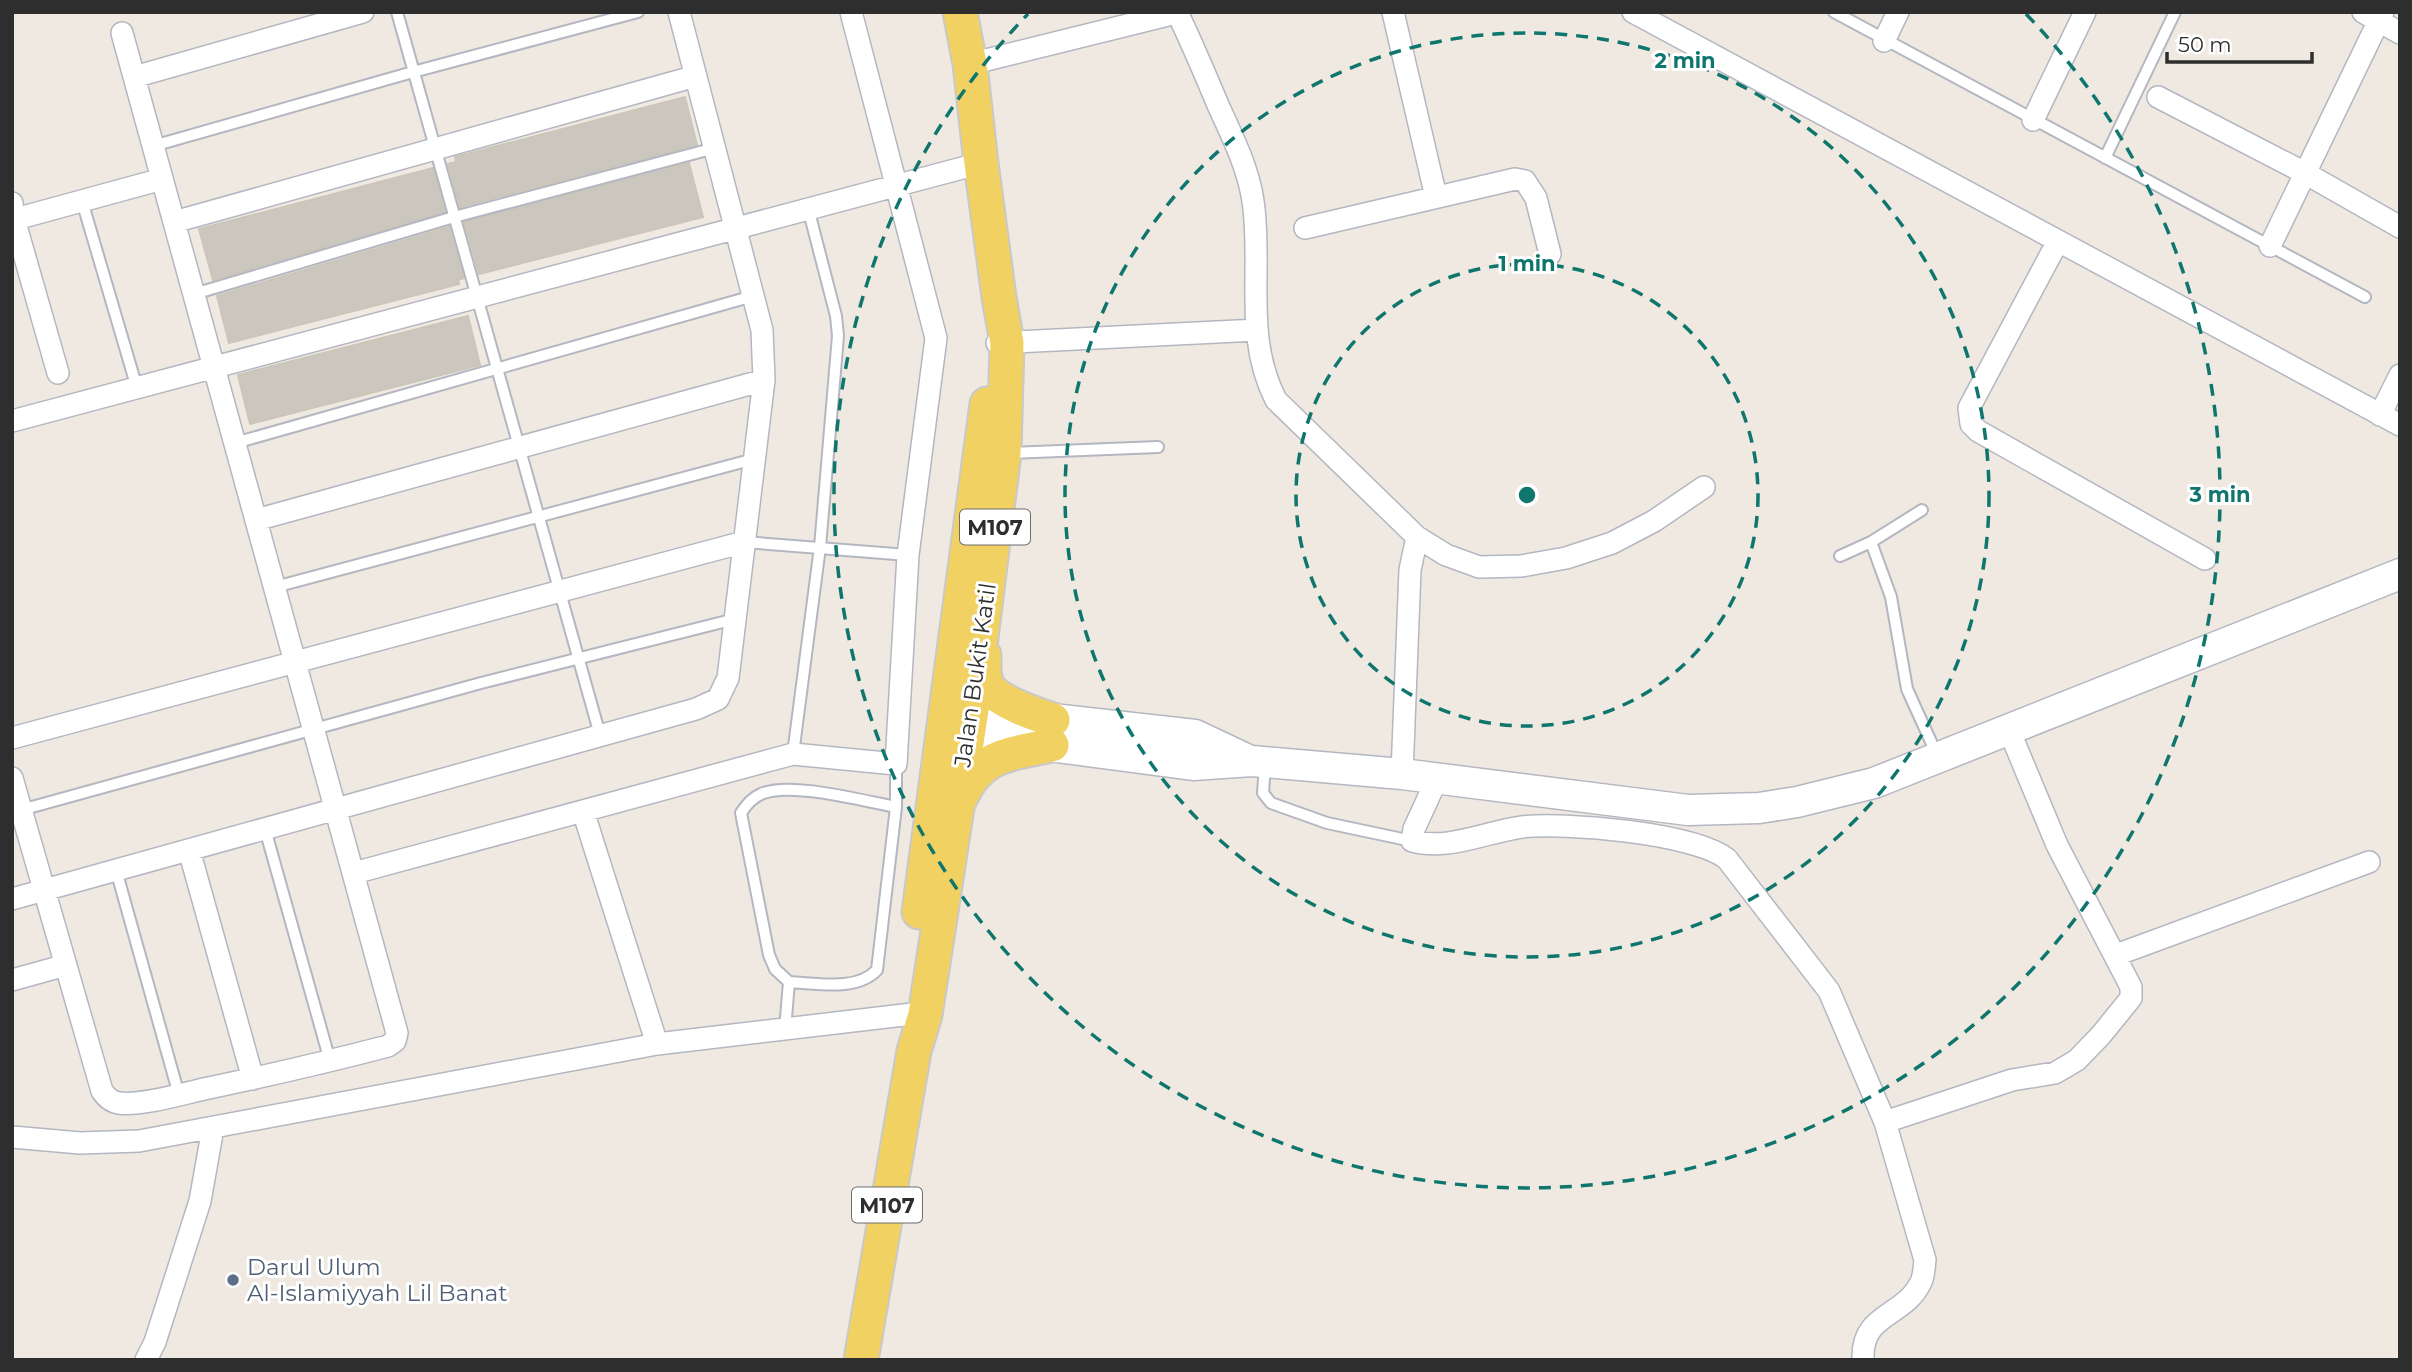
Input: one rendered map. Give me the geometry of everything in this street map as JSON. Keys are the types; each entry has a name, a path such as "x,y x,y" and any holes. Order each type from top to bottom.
{"main road":[{"name":"Jalan Bukit Katil","path":"861,1360 956,806 1004,453 999,298 970,64 960,12"},
{"name":"Jalan Bukit Katil","path":"919,1014 919,898 988,400 999,343"},
{"path":"985,607 984,668 988,687 1053,733"},
{"path":"936,773 966,723 951,670"},
{"path":"956,806 967,782 978,771 998,757 1053,733"}],"street":[{"path":"134,77 363,12"},
{"path":"12,899 696,709 718,699 728,678 764,380 762,330 679,12"},
{"path":"354,873 793,754 897,764 908,555 936,338 851,12"},
{"path":"970,64 1179,12 1245,166 1253,202 1257,330 1262,368 1276,400 1417,537 1446,555 1479,567 1532,564 1566,558 1612,542 1654,521 1704,487"},
{"path":"1393,12 1436,197"},
{"path":"1633,12 2400,425"},
{"path":"1884,41 1898,12"},
{"path":"2033,120 2085,12"},
{"path":"2270,246 2375,15 2400,33"},
{"path":"12,778 102,1091 106,1097 116,1102 128,1103 179,1095 330,1061 388,1046 395,1041 397,1033 354,873 122,33"},
{"path":"174,222 696,76"},
{"path":"2158,97 2305,173 2400,227"},
{"path":"12,421 981,163"},
{"path":"58,373 13,214 82,201 162,179"},
{"path":"1305,228 1515,179 1525,181 1536,198 1550,254"},
{"path":"2058,241 1969,408 1971,424 1978,431 2205,559"},
{"path":"999,343 1257,330"},
{"path":"2380,415 2400,375"},
{"path":"256,520 764,380"},
{"path":"1402,774 1410,570 1417,537"},
{"path":"12,738 744,541"},
{"path":"966,723 1053,733 1193,765 1259,762 1402,774 1688,810 1759,808 1874,783 2400,573"},
{"path":"1885,1122 2012,1080 2055,1073 2084,1053 2124,1006 2131,987 2057,845 2009,730"},
{"path":"1437,779 1414,829 1412,841 1437,845 1494,832 1549,825 1626,831 1698,845 1718,852 1727,859 1829,990 1885,1122 1925,1260 1922,1281 1908,1300 1876,1323 1865,1337 1863,1360"},
{"path":"583,811 657,1044"},
{"path":"189,850 253,1079"},
{"path":"2116,955 2369,862"},
{"path":"12,980 66,965"},
{"path":"12,1136 80,1143 139,1141 657,1044 919,1014"},
{"path":"146,1360 155,1342 200,1201 213,1128"}],"lane":[{"path":"397,12 600,736"},
{"path":"153,146 638,12"},
{"path":"1834,12 2365,297"},
{"path":"2105,158 2175,12"},
{"path":"194,294 454,217 715,148"},
{"path":"82,201 136,388"},
{"path":"793,754 820,547 838,336 836,316 808,208"},
{"path":"235,443 753,296"},
{"path":"1004,453 1158,447"},
{"path":"275,587 754,459"},
{"path":"1840,556 1871,542 1922,510"},
{"path":"744,541 908,555"},
{"path":"1871,542 1891,597 1908,689 1939,757"},
{"path":"21,810 578,658 735,619"},
{"path":"1259,762 1263,793 1270,803 1327,823 1412,841"},
{"path":"896,807 787,789 758,795 741,813 769,955 775,969 789,982 849,984 871,976 877,970 896,807 897,764"},
{"path":"265,829 330,1061"},
{"path":"116,870 179,1095"},
{"path":"785,1030 789,982"}],"building":[{"path":"685,97 697,145 460,207 448,164 456,162 455,157"},
{"path":"689,163 703,217 479,274 464,222"},
{"path":"433,168 445,212 213,280 199,229"},
{"path":"449,227 464,278 458,280 459,284 229,343 217,296"},
{"path":"468,316 480,365 250,424 238,375"}],"place":[{"name":"Darul Ulum Al-Islamiyyah Lil Banat","path":"233,1280"}]}
